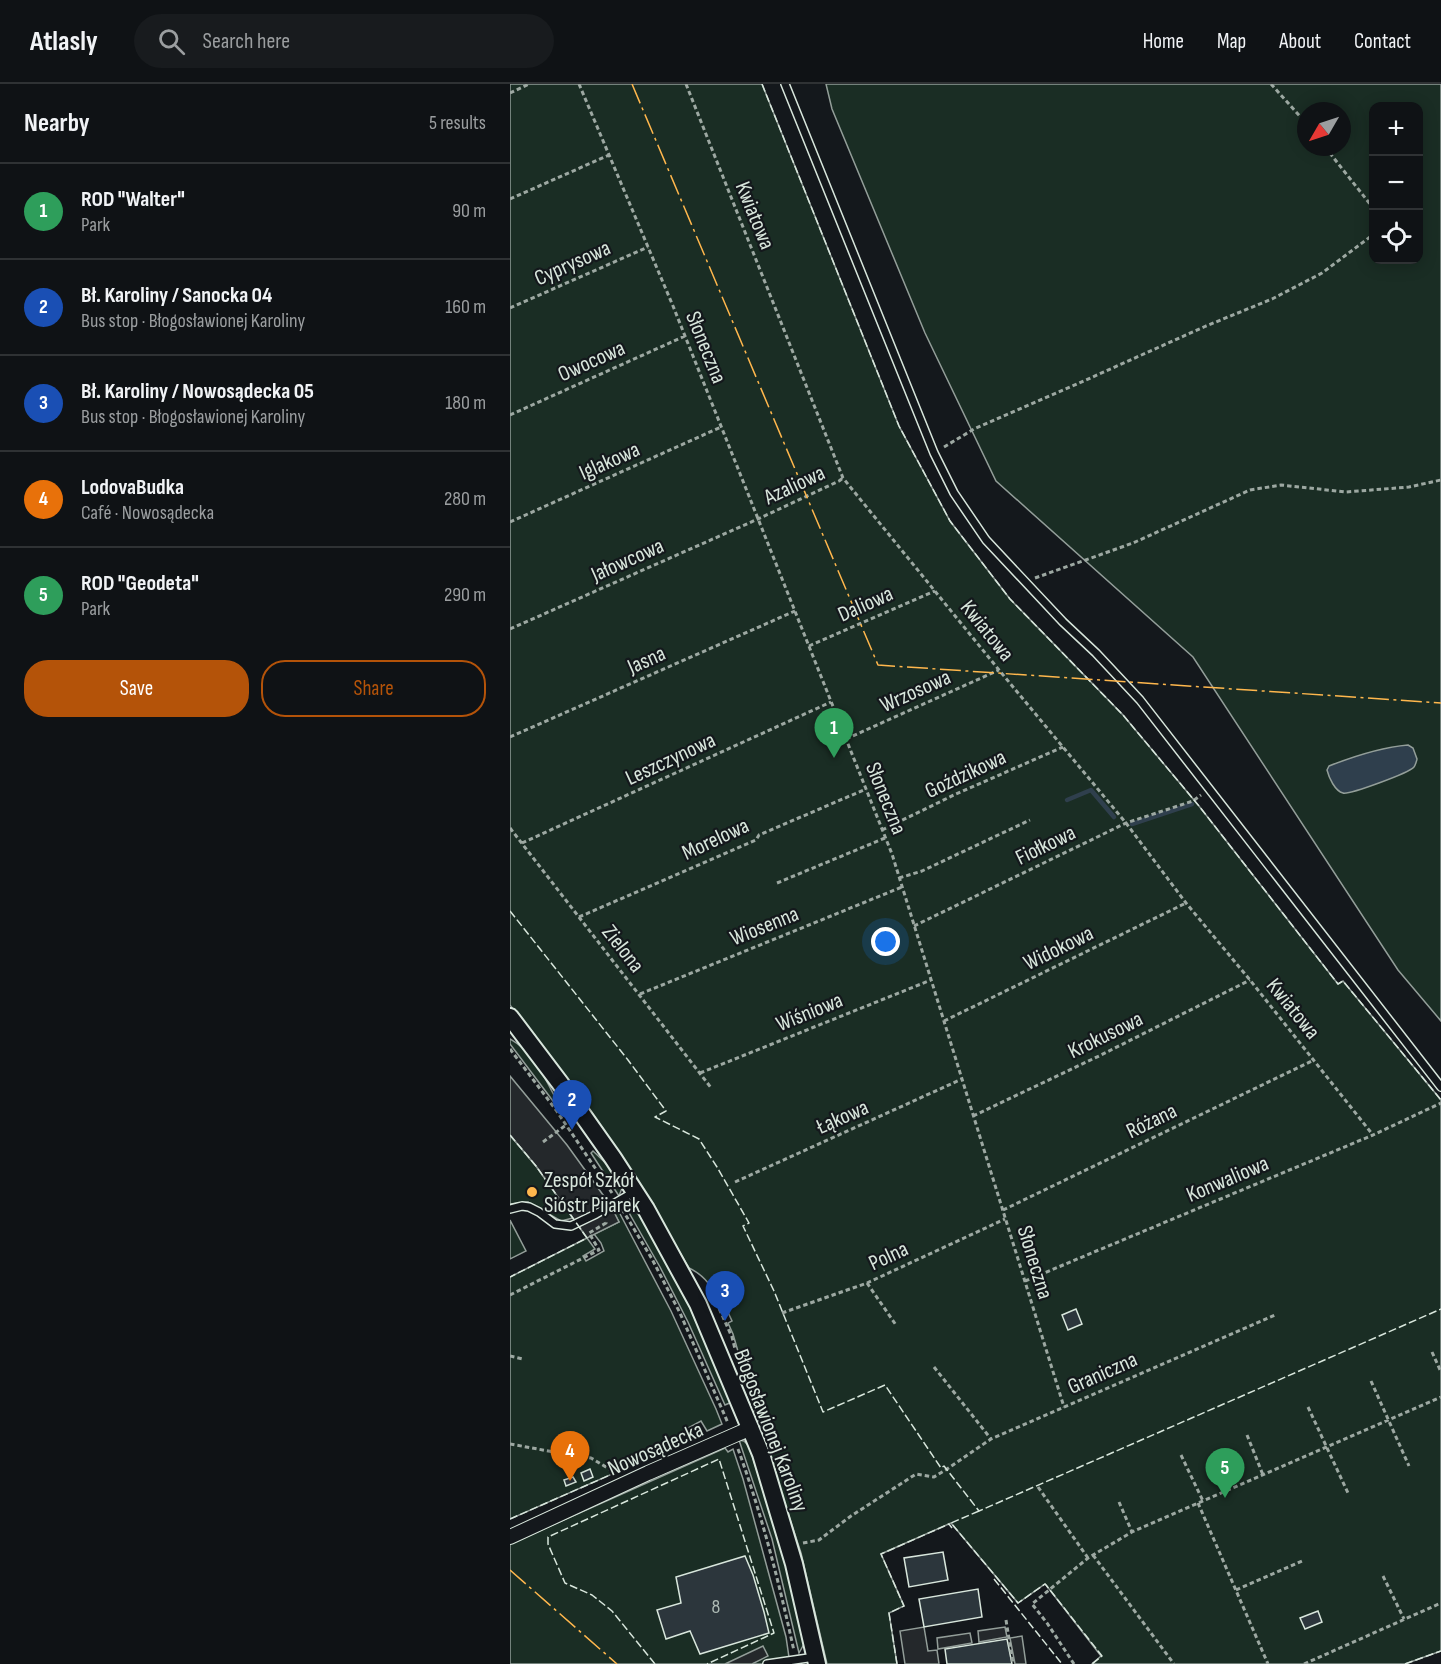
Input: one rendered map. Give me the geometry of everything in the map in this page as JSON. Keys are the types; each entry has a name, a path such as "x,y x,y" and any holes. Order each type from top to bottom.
{"street":[{"name":"Błogosławionej Karoliny","path":"510,1017 588,1121 635,1192 698,1304 761,1454 790,1546 816,1660"},
{"name":"Nowosądecka","path":"510,1537 752,1428"}],"lane":[{"path":"785,84 934,453 954,492 986,540 1140,700 1441,1087"},
{"path":"510,1209 529,1207 555,1224 571,1226 635,1192"},
{"path":"767,1664 816,1660"}],"path":[{"path":"510,93 530,84"},
{"name":"Słoneczna","path":"579,84 685,336 885,838 1064,1407"},
{"name":"Kwiatowa","path":"686,84 843,477 1126,823 1186,903 1373,1135"},
{"path":"1271,84 1297,113"},
{"path":"510,199 609,155"},
{"path":"1332,156 1369,202"},
{"path":"934,453 974,429 1272,299 1322,273 1369,238"},
{"name":"Cyprysowa","path":"510,308 648,247"},
{"name":"Owocowa","path":"510,415 685,336"},
{"name":"Iglakowa","path":"510,522 721,427"},
{"name":"Azaliowa","path":"758,519 839,481 843,477"},
{"path":"1024,581 1133,543 1251,490 1281,485 1346,492 1409,487 1441,480"},
{"name":"Jałowcowa","path":"510,629 758,519"},
{"name":"Daliowa","path":"809,646 935,591"},
{"name":"Jasna","path":"510,737 795,611"},
{"name":"Wrzosowa","path":"846,739 999,670"},
{"name":"Leszczynowa","path":"522,843 831,702"},
{"name":"Goździkowa","path":"882,830 956,794 1063,747"},
{"name":"Morelowa","path":"579,917 866,789"},
{"name":"Fiołkowa","path":"914,926 1126,823 1193,801"},
{"path":"899,878 922,871 1030,820"},
{"name":"Zielona","path":"510,828 711,1089"},
{"path":"777,883 885,838"},
{"name":"Wiosenna","path":"639,994 902,887"},
{"name":"Widokowa","path":"944,1021 1186,903"},
{"name":"Wiśniowa","path":"700,1073 931,980"},
{"name":"Krokusowa","path":"973,1116 1250,980"},
{"path":"510,1049 566,1125 618,1202 652,1258 680,1313 734,1435 750,1481 766,1534 795,1655"},
{"name":"Różana","path":"1003,1210 1314,1060"},
{"name":"Łąkowa","path":"735,1182 962,1079"},
{"name":"Konwaliowa","path":"1025,1281 1373,1135 1441,1103"},
{"path":"543,1142 566,1125"},
{"name":"Polna","path":"782,1313 867,1283 1005,1219"},
{"path":"510,1295 599,1250 589,1233 606,1223"},
{"path":"867,1283 896,1325"},
{"name":"Graniczna","path":"790,1546 819,1540 851,1516 916,1474 934,1477 991,1439 1275,1315"},
{"path":"1432,1352 1441,1372"},
{"path":"510,1356 523,1359"},
{"path":"934,1366 991,1439"},
{"path":"1371,1381 1409,1466"},
{"path":"1074,1664 1032,1604 1088,1558 1132,1532 1441,1397"},
{"path":"1308,1407 1348,1493"},
{"path":"1247,1434 1263,1474"},
{"path":"510,1444 565,1454 568,1458 575,1459 579,1456 591,1458 618,1474"},
{"path":"1181,1455 1203,1501"},
{"path":"1038,1487 1088,1558"},
{"path":"1119,1502 1132,1532"},
{"path":"1198,1503 1268,1664"},
{"path":"1093,1555 1174,1664"},
{"path":"1236,1590 1302,1562"},
{"path":"1383,1576 1404,1619"},
{"path":"1305,1664 1441,1603"},
{"path":"1006,1620 1013,1664"}],"green space":[{"path":"510,84 762,84 899,426 950,521 1010,599 1123,715 1199,806 1338,984 1343,981 1441,1100 1441,1651 1405,1664 1092,1664 1101,1656 1045,1584 1018,1603 951,1523 881,1554 904,1606 889,1613 897,1664 827,1664 801,1553 728,1323 732,1321 725,1306 721,1307 705,1279 689,1268 618,1150 510,1005"},
{"path":"826,84 1441,84 1441,1021 1398,970 1193,657 996,481 925,333 832,109"},
{"path":"510,1039 533,1059 558,1103 556,1105 510,1044"},
{"path":"510,1135 536,1166 573,1218 561,1221 528,1202 510,1204"},
{"path":"593,1151 616,1177 622,1188 619,1196 591,1153"},
{"path":"624,1204 631,1204 635,1207 663,1254 688,1303 732,1402 725,1405 688,1322"},
{"path":"618,1210 671,1311 722,1424 707,1431 701,1421 688,1428 694,1438 510,1519 510,1277 587,1238 595,1249 583,1256 586,1261 604,1251 594,1234 619,1222 614,1213"},
{"path":"510,1220 526,1251 510,1259"},
{"path":"739,1440 749,1446 782,1549 804,1644 799,1653 772,1539"},
{"path":"725,1448 728,1452 733,1449 743,1479 786,1637 790,1664 510,1664 510,1544"}],"shaded area":[{"path":"510,1076 567,1145 611,1206 619,1222 587,1238 536,1166 510,1135"},
{"path":"924,1627 928,1651 937,1650 939,1664 905,1664 900,1631"},
{"path":"1005,1627 1007,1637 979,1642 978,1631"},
{"path":"970,1633 972,1643 938,1649 937,1638"},
{"path":"1022,1636 1026,1664 1015,1664 1010,1638"},
{"path":"763,1646 768,1656 752,1664 725,1664"}],"water":[{"path":"1408,745 1413,748 1417,759 1414,766 1391,778 1356,791 1343,793 1335,787 1329,777 1327,770 1329,766 1368,753"}],"building":[{"path":"1076,1309 1082,1324 1068,1330 1062,1315"},
{"path":"590,1469 593,1477 584,1481 581,1473"},
{"path":"573,1477 576,1482 566,1486 564,1480"},
{"path":"943,1552 948,1580 909,1587 904,1558"},
{"path":"745,1556 753,1575 769,1633 700,1654 690,1631 666,1639 657,1610 681,1603 676,1577"},
{"path":"978,1589 982,1617 924,1627 919,1599"},
{"path":"1318,1611 1322,1622 1305,1629 1300,1618"},
{"path":"1007,1639 1012,1664 947,1664 945,1649"}],"waterway":[{"path":"1067,800 1091,790 1114,817"},
{"path":"1132,824 1192,804"}],"fence":[{"path":"762,84 899,426 950,521 1010,599 1123,715 1199,806 1338,984 1343,981 1441,1100"},
{"path":"510,911 666,1111 655,1117 699,1139 717,1167 749,1223 743,1226 774,1291 823,1412 885,1385 941,1468 944,1466 979,1511 1441,1309"},
{"path":"510,1135 536,1166 587,1238 510,1277"},
{"path":"510,1519 694,1438"},
{"path":"655,1664 612,1611 592,1595 565,1583 548,1544 548,1537 719,1459 774,1633 707,1664"},
{"path":"979,1511 951,1523 1018,1603 1045,1584 1102,1656 1092,1664"},
{"path":"897,1664 889,1613 904,1606 881,1554 949,1524 952,1528"},
{"path":"994,1579 1062,1664"},
{"path":"1405,1664 1441,1651"}],"power":[{"path":"632,84 878,665 1441,703"},
{"path":"510,1570 617,1664"}],"place":[{"name":"ROD \"Walter\"","path":"834,758"},
{"name":"Bł. Karoliny / Sanocka 04","path":"572,1130"},
{"name":"Zespół Szkół Sióstr Pijarek","path":"532,1192"},
{"name":"Bł. Karoliny / Nowosądecka 05","path":"725,1321"},
{"name":"LodovaBudka","path":"570,1481"},
{"name":"ROD \"Geodeta\"","path":"1225,1498"}]}
